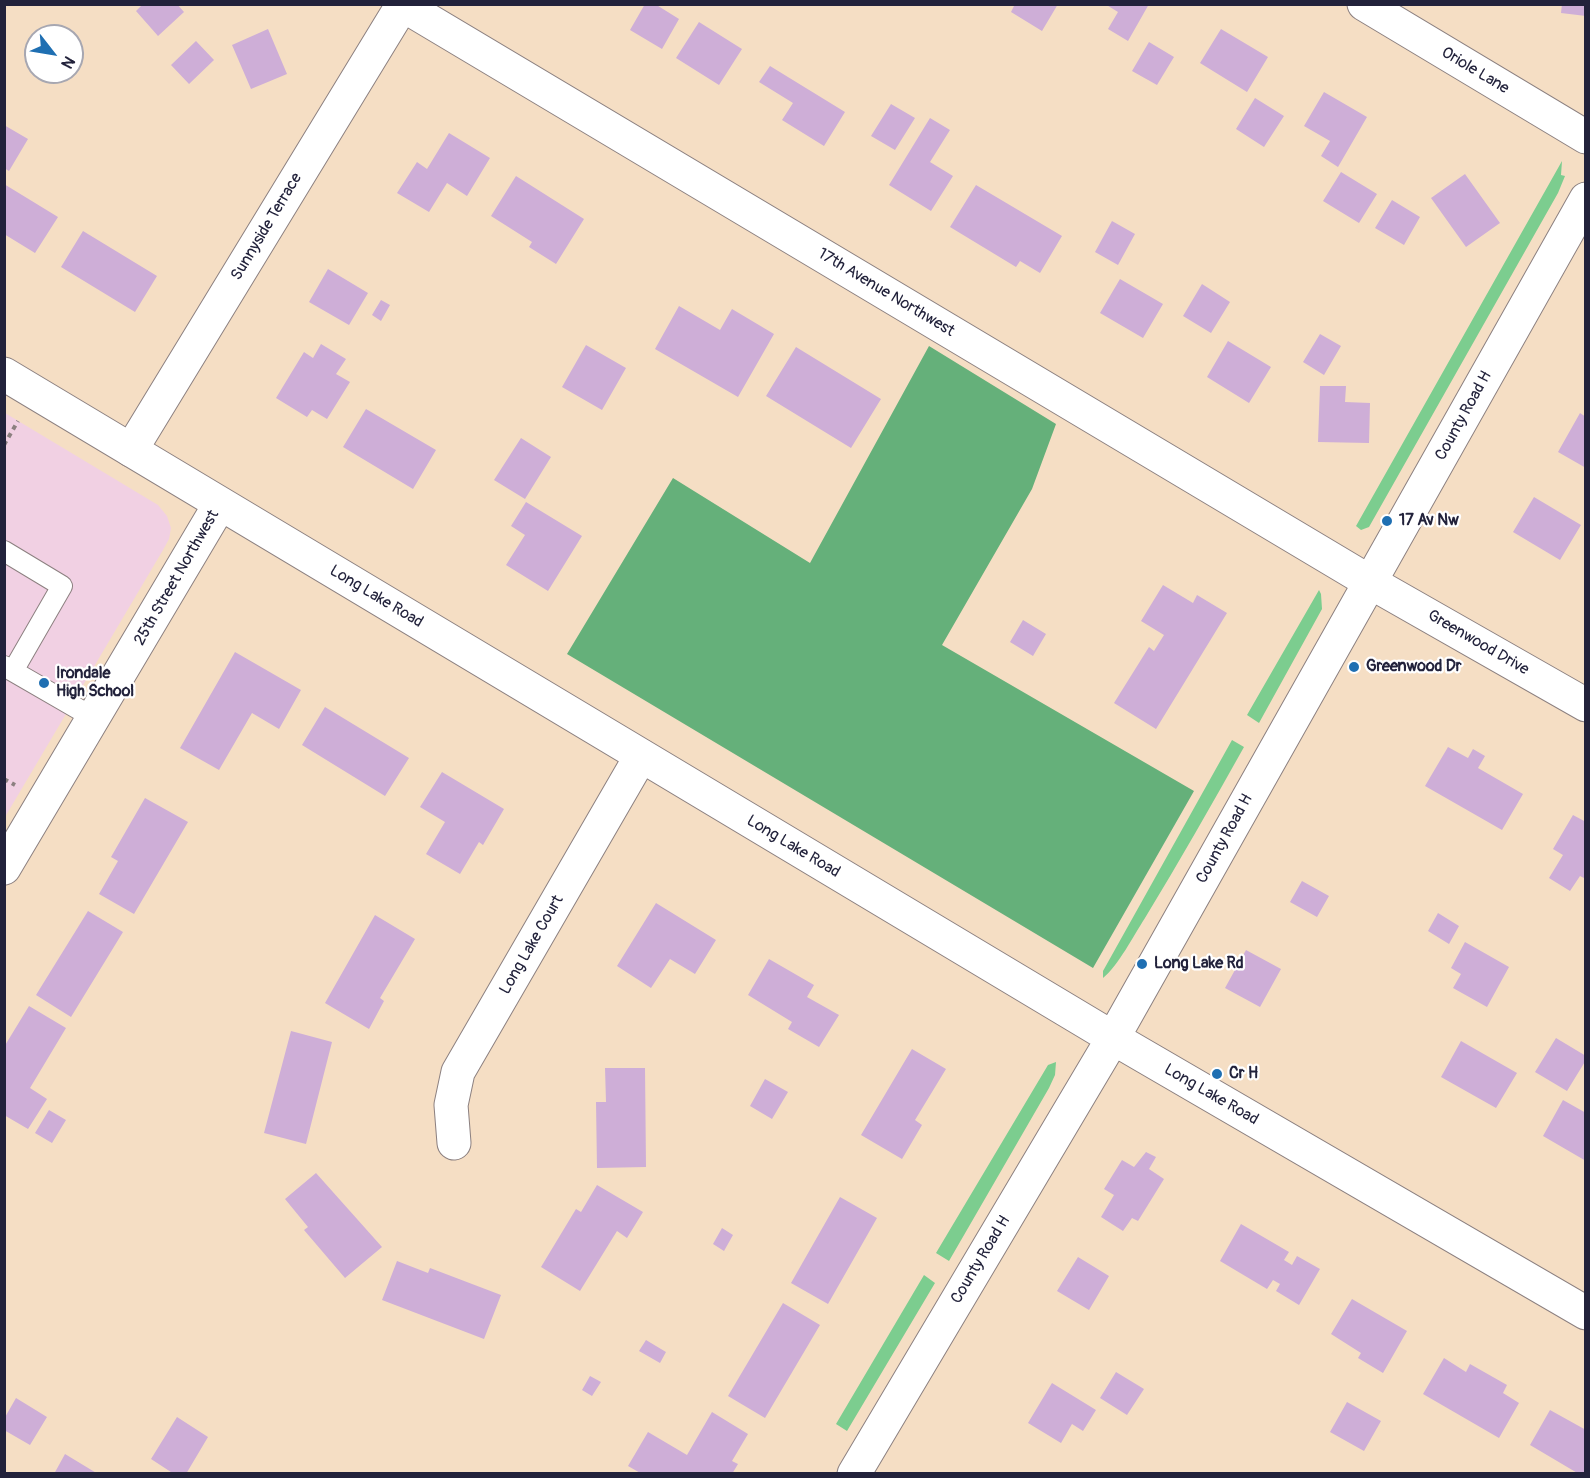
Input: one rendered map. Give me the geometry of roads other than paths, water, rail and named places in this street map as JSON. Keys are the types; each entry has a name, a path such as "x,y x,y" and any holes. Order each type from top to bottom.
{"street":[{"name":"Oriole Lane","path":"1364,4 1586,137"},
{"name":"Sunnyside Terrace","path":"131,450 402,5"},
{"name":"17th Avenue Northwest","path":"402,5 1370,582"},
{"name":"County Road H","path":"854,1473 1113,1038 1586,199"},
{"name":"Long Lake Road","path":"4,374 1113,1038 1586,1313"},
{"name":"25th Street Northwest","path":"4,868 220,504"},
{"name":"Greenwood Drive","path":"1370,582 1586,705"},
{"name":"Long Lake Court","path":"454,1143 452,1105 458,1072 641,756"}],"lane":[{"path":"4,551 62,586 9,668 94,718"}],"place":[{"name":"17 Av Nw","path":"1387,521"},
{"name":"Greenwood Dr","path":"1354,667"},
{"name":"Irondale High School","path":"44,683"},
{"name":"Long Lake Rd","path":"1142,964"},
{"name":"Cr H","path":"1217,1074"}]}
